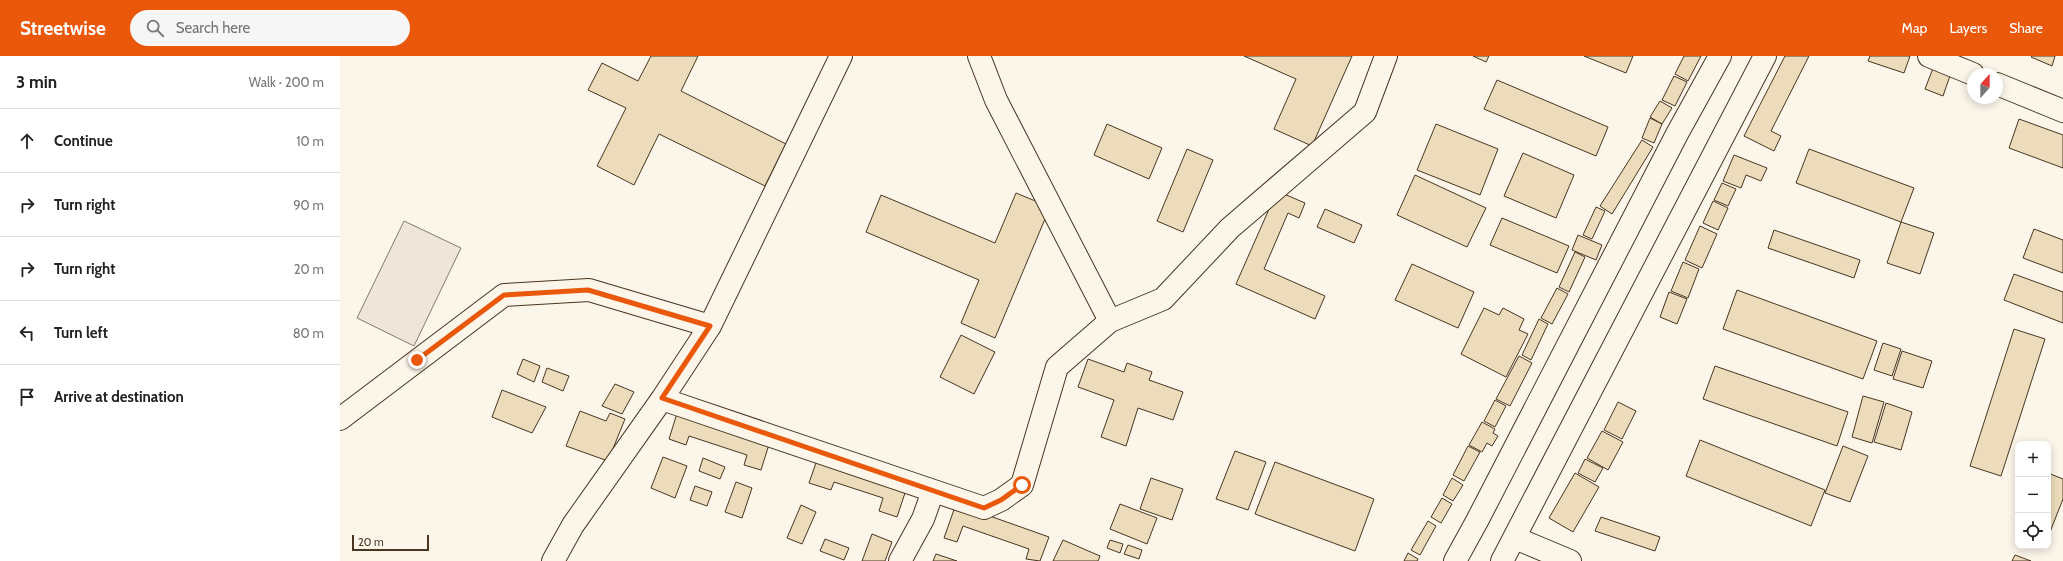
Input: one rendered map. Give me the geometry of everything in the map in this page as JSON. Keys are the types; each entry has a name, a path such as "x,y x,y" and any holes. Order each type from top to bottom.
{"street":[{"path":"553,561 572,525 662,398 710,326 841,56"},
{"path":"979,56 996,100 1110,321"},
{"path":"662,398 984,508 1001,500 1022,485 1057,367 1110,321 1163,299 1230,228 1365,112 1386,56"},
{"path":"1455,561 1478,521 1677,134 1720,56"},
{"path":"1502,561 1765,56"},
{"path":"1929,56 1967,72"},
{"path":"2003,86 2063,111"},
{"path":"340,419 504,295 588,290 710,326"},
{"path":"900,561 923,518 933,491"},
{"path":"1515,538 1570,561"}],"shaded area":[{"path":"404,221 461,248 414,346 357,318"}],"building":[{"path":"651,56 698,56 681,91 786,144 765,186 659,134 634,185 597,166 626,108 588,90 602,63 638,81"},
{"path":"1244,56 1352,56 1312,146 1274,129 1296,79"},
{"path":"1473,56 1489,56 1486,62"},
{"path":"1584,56 1633,56 1626,73"},
{"path":"1684,56 1701,56 1688,81 1675,74"},
{"path":"1785,56 1809,56 1771,131 1781,136 1774,151 1744,136"},
{"path":"1870,56 1910,56 1904,73 1868,61"},
{"path":"2055,56 2052,66 2031,57"},
{"path":"1935,63 1952,70 1943,96 1925,89"},
{"path":"1674,76 1687,82 1675,106 1662,100"},
{"path":"1497,80 1608,127 1596,156 1484,109"},
{"path":"1660,101 1672,108 1662,124 1650,117"},
{"path":"1650,118 1662,124 1654,143 1642,138"},
{"path":"2019,119 2063,135 2063,168 2009,148"},
{"path":"1107,124 1162,148 1149,179 1094,155"},
{"path":"1436,124 1498,149 1480,195 1417,170"},
{"path":"1642,140 1653,147 1612,214 1600,206"},
{"path":"1187,149 1213,160 1183,232 1157,221"},
{"path":"1809,149 1914,188 1901,222 1796,183"},
{"path":"1523,153 1574,175 1556,218 1504,196"},
{"path":"1734,155 1767,168 1761,181 1746,175 1741,188 1723,181"},
{"path":"1415,175 1486,208 1467,247 1397,215"},
{"path":"1722,183 1736,189 1728,206 1714,200"},
{"path":"1277,191 1305,203 1299,218 1288,213 1264,269 1325,296 1315,319 1236,284"},
{"path":"1016,193 1050,207 995,338 961,323 979,280 866,232 881,195 995,243"},
{"path":"1713,201 1728,208 1718,230 1703,223"},
{"path":"1596,207 1605,211 1592,239 1583,235"},
{"path":"1325,209 1362,225 1354,243 1317,227"},
{"path":"1502,218 1569,246 1557,273 1490,245"},
{"path":"1901,222 1934,233 1920,274 1887,263"},
{"path":"1700,226 1717,234 1702,268 1685,260"},
{"path":"2034,229 2063,240 2063,273 2023,258"},
{"path":"1774,230 1860,260 1854,278 1768,248"},
{"path":"1578,235 1602,245 1596,260 1572,250"},
{"path":"1575,252 1585,257 1569,292 1559,287"},
{"path":"1683,262 1699,269 1688,298 1671,291"},
{"path":"1412,264 1474,292 1458,328 1395,300"},
{"path":"2014,274 2063,292 2063,323 2004,300"},
{"path":"1557,288 1568,294 1552,324 1541,318"},
{"path":"1737,290 1877,341 1863,379 1723,329"},
{"path":"1669,292 1687,299 1677,324 1660,317"},
{"path":"1484,308 1499,315 1503,308 1524,319 1519,330 1528,334 1506,377 1461,354"},
{"path":"1539,319 1548,324 1531,360 1522,355"},
{"path":"2014,329 2045,339 2001,476 1970,466"},
{"path":"961,335 995,352 974,394 940,377"},
{"path":"1883,343 1901,349 1892,376 1874,370"},
{"path":"1902,351 1932,361 1923,388 1893,379"},
{"path":"1519,356 1532,363 1510,406 1496,399"},
{"path":"523,359 540,366 534,382 517,374"},
{"path":"1088,359 1124,372 1127,363 1152,372 1149,380 1183,392 1173,420 1138,408 1126,446 1101,437 1114,400 1078,387"},
{"path":"1715,366 1848,412 1837,446 1703,399"},
{"path":"547,368 569,376 563,391 542,382"},
{"path":"615,384 634,392 622,414 602,406"},
{"path":"502,390 546,407 532,433 492,417"},
{"path":"1863,396 1884,402 1872,443 1852,437"},
{"path":"1495,400 1506,406 1495,427 1484,421"},
{"path":"1618,402 1636,411 1622,439 1604,430"},
{"path":"1886,403 1912,412 1901,450 1874,442"},
{"path":"679,407 771,438 761,470 744,465 747,455 689,436 686,445 669,439"},
{"path":"580,411 606,421 610,413 625,419 608,461 566,446"},
{"path":"1482,422 1495,429 1493,433 1498,436 1492,446 1487,443 1482,452 1469,445"},
{"path":"1602,431 1623,442 1608,470 1587,458"},
{"path":"1700,440 1825,490 1811,526 1686,476"},
{"path":"1468,446 1480,452 1464,481 1453,475"},
{"path":"1843,446 1868,456 1850,502 1825,493"},
{"path":"1235,451 1266,462 1248,510 1216,499"},
{"path":"819,454 908,484 897,517 879,511 883,498 834,482 831,490 809,483"},
{"path":"663,457 687,466 675,498 651,488"},
{"path":"703,458 725,467 720,479 699,471"},
{"path":"1585,459 1603,468 1595,482 1578,473"},
{"path":"1275,462 1374,499 1355,551 1255,514"},
{"path":"1575,473 1599,487 1573,532 1549,518"},
{"path":"2051,474 2063,479 2063,499 2051,529"},
{"path":"1151,478 1183,489 1172,520 1140,509"},
{"path":"1452,478 1463,485 1453,501 1443,495"},
{"path":"736,482 752,488 742,518 725,512"},
{"path":"695,486 712,492 707,506 690,500"},
{"path":"1442,498 1452,504 1441,523 1431,517"},
{"path":"956,504 1049,537 1040,561 1026,559 1029,549 963,526 957,542 944,538"},
{"path":"1120,504 1157,518 1147,544 1110,529"},
{"path":"801,505 816,512 802,544 787,538"},
{"path":"1601,517 1660,537 1655,551 1595,531"},
{"path":"1428,521 1436,526 1420,555 1411,550"},
{"path":"872,534 892,542 885,561 862,561"},
{"path":"825,539 849,548 844,560 820,551"},
{"path":"1063,540 1100,556 1098,561 1053,561"},
{"path":"1110,540 1123,544 1120,553 1107,548"},
{"path":"1128,545 1142,550 1139,559 1124,554"},
{"path":"1408,553 1418,559 1417,561 1404,561"},
{"path":"936,554 957,561 933,561"},
{"path":"2015,555 2031,561 2012,561"}],"route":[{"path":"417,360 504,295 588,290 710,326 662,398 984,508 1001,500 1022,485"}]}
